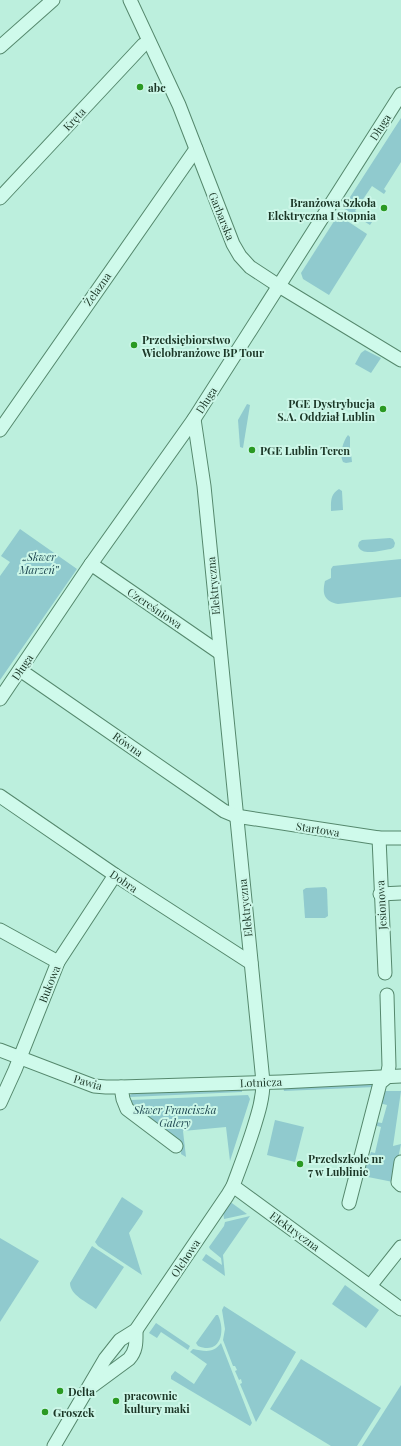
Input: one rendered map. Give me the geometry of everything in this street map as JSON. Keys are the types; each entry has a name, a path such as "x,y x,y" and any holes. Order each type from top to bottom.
{"street":[{"path":"0,46 52,0"},
{"name":"Garbarska","path":"130,0 179,105 233,244 240,256 250,267 279,286 401,360"},
{"name":"Kręta","path":"0,198 142,45 149,42"},
{"name":"Długa","path":"0,699 91,564 194,419 401,94"},
{"name":"Żelazna","path":"0,430 196,149"},
{"name":"Elektryczna","path":"194,419 204,486 250,963 263,1082 263,1094 260,1106 242,1165 233,1186 401,1309"},
{"name":"Czereśniowa","path":"91,564 220,652"},
{"name":"Równa","path":"20,670 155,762 219,809 236,816"},
{"name":"Dobra","path":"0,796 115,875 250,963"},
{"name":"Startowa","path":"236,816 378,838 401,838"},
{"name":"Jesionowa","path":"378,838 385,973"},
{"name":"Bukowa","path":"0,1103 20,1058 58,962 115,875"},
{"path":"380,894 401,893"},
{"path":"0,930 58,962"},
{"path":"348,1203 380,1083 387,1077 389,1066 387,995"},
{"name":"Pawia","path":"0,1050 94,1086 106,1088 121,1087"},
{"name":"Lotnicza","path":"121,1087 401,1076"},
{"path":"121,1087 127,1109 176,1146"},
{"path":"401,1162 398,1182 401,1185"},
{"name":"Olchowa","path":"54,1446 105,1359 120,1340 136,1330 228,1196 233,1186"},
{"path":"370,1286 401,1247"},
{"name":"Olchowa","path":"86,1390 134,1354 136,1348 136,1330"}],"green space":[{"path":"401,118 401,162 384,189 386,191 384,194 372,186 355,211 372,222 370,225 343,208"},
{"path":"338,215 367,234 329,295 303,279 301,273"},
{"path":"365,350 381,358 371,373 355,364 361,353"},
{"path":"247,404 250,405 243,448 240,447 238,420"},
{"path":"348,435 350,437 352,462 346,463 343,462 341,456 343,444"},
{"path":"339,489 342,491 343,510 331,511 331,501 334,493"},
{"name":"„Skwer Marzeń”","path":"20,529 77,569 0,680 0,576 10,562 1,556"},
{"path":"393,539 395,543 394,547 391,549 368,552 363,551 358,546 359,542 362,540"},
{"path":"401,559 401,597 338,604 333,603 325,596 325,581 331,578 331,569 333,566"},
{"path":"325,887 327,889 328,916 325,918 305,918 303,890 306,888"},
{"path":"373,1084 375,1087 284,1091 283,1087"},
{"path":"242,1088 242,1092 130,1097 130,1095 134,1093"},
{"path":"382,1091 401,1091 393,1146 401,1144 393,1182 363,1176 371,1152 375,1153 381,1127 374,1125 375,1122 382,1123 387,1105 379,1103"},
{"name":"Skwer Franciszka Galery","path":"248,1095 250,1099 230,1161 226,1127 183,1131 186,1157 181,1154 180,1141 132,1104 131,1100"},
{"path":"275,1120 304,1127 295,1162 267,1155"},
{"path":"122,1197 143,1211 129,1233 142,1275 98,1246 95,1242"},
{"path":"229,1201 247,1214 224,1219 223,1211"},
{"path":"250,1216 223,1255 225,1276 202,1260 206,1254 222,1265 221,1258 209,1247 224,1226 225,1222"},
{"path":"0,1238 39,1261 0,1322"},
{"path":"92,1246 124,1267 96,1309 76,1295 70,1283"},
{"path":"345,1285 379,1310 366,1328 332,1304"},
{"path":"224,1306 296,1352 256,1422 240,1384 242,1383 241,1379 239,1380 235,1371 237,1370 235,1366 233,1366 223,1340 225,1329 222,1310"},
{"path":"216,1315 218,1315 221,1328 219,1340 216,1345 212,1347 206,1348 198,1346 196,1343"},
{"path":"156,1323 190,1346 188,1350 161,1332 157,1338 149,1333"},
{"path":"221,1343 252,1423 250,1426 171,1379 171,1376 175,1371 194,1384 207,1364 190,1352 193,1349 205,1351 212,1350"},
{"path":"301,1359 381,1408 357,1446 331,1446 270,1409"},
{"path":"401,1385 401,1446 362,1446"}],"place":[{"name":"abc","path":"140,87"},
{"name":"Branżowa Szkoła Elektryczna I Stopnia","path":"384,208"},
{"name":"Przedsiębiorstwo Wielobranżowe BP Tour","path":"134,345"},
{"name":"PGE Dystrybucja S.A. Oddział Lublin","path":"383,409"},
{"name":"PGE Lublin Teren","path":"252,450"},
{"name":"Przedszkole nr 7 w Lublinie","path":"300,1164"},
{"name":"Delta","path":"60,1391"},
{"name":"pracownie kultury maki","path":"116,1401"},
{"name":"Groszek","path":"45,1412"}]}
